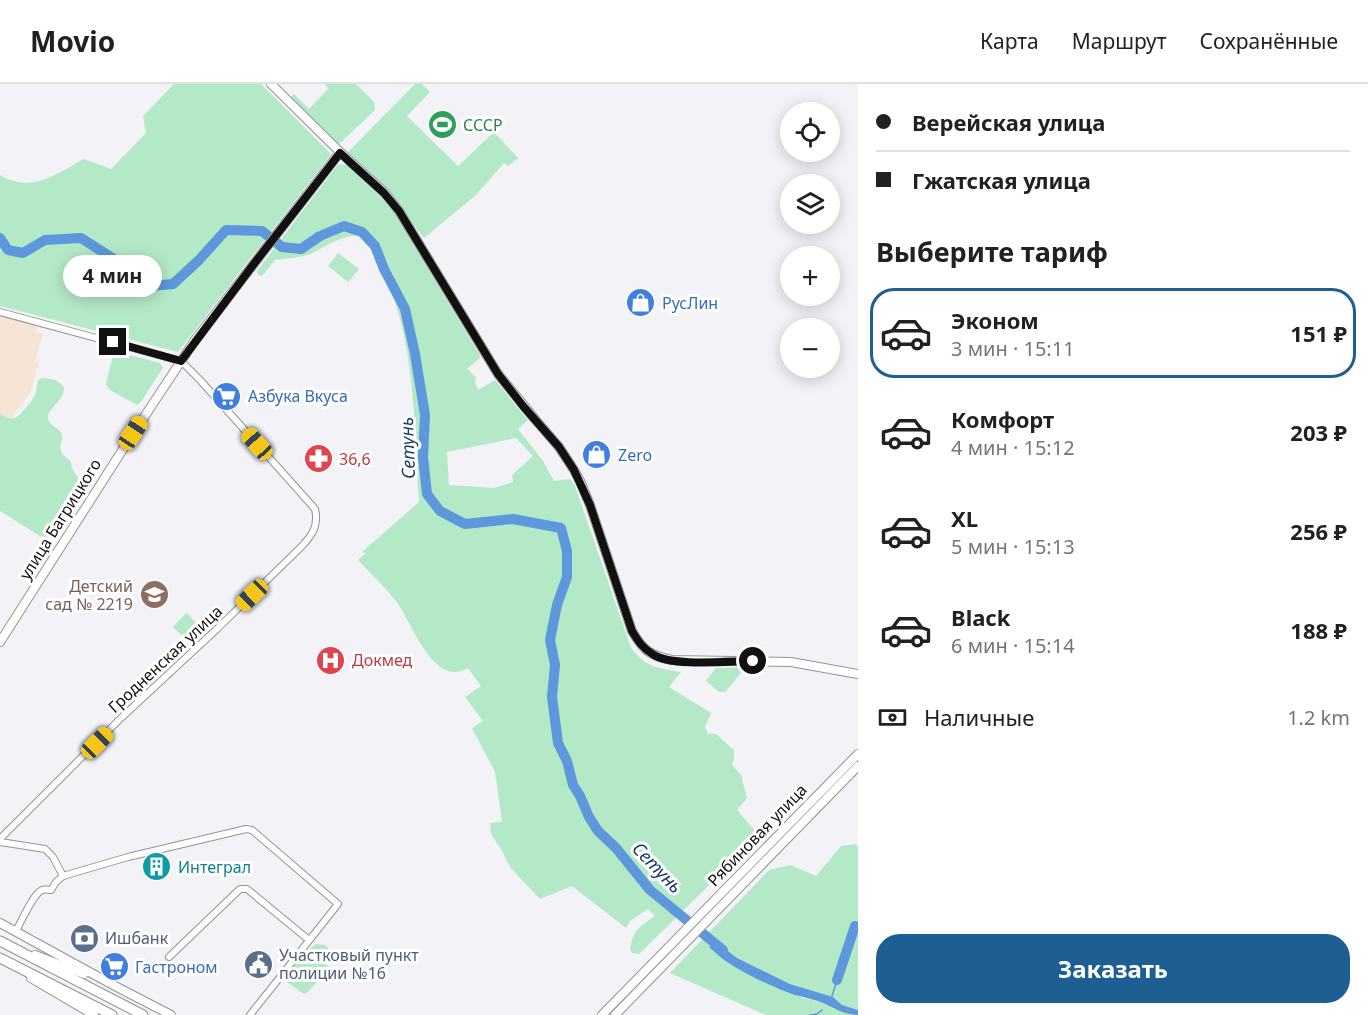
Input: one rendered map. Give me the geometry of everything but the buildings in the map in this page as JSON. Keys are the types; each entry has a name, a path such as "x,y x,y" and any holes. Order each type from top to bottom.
{"main road":[{"path":"3,942 142,1015"},
{"path":"0,958 112,1015"}],"street":[{"path":"270,84 384,193 399,211 498,374 559,447 574,470 590,505 632,631 641,646 656,657 672,660 791,663 858,674"},
{"name":"улица Багрицкого","path":"0,642 181,361 340,153"},
{"path":"0,312 181,361"},
{"name":"Гродненская улица","path":"0,840 121,718 220,626 314,532 315,509 181,361"},
{"name":"Рябиновая улица","path":"615,1015 683,939 858,754"},
{"name":"Рябиновая улица","path":"700,921 858,766"},
{"path":"16,931 39,891 51,890 63,876 128,857 246,829 252,830 338,904 250,1015"},
{"name":"Гродненская улица","path":"0,840 45,849 53,856 63,876"},
{"path":"169,957 240,890 247,889 309,940"},
{"path":"0,923 171,1015"},
{"name":"Рябиновая улица","path":"602,1015 683,939"},
{"path":"3,942 116,987"},
{"path":"0,958 94,1015"}],"shaded area":[{"path":"0,315 38,325 36,332 43,334 35,361 39,363 30,394 16,411 0,439"}],"green space":[{"path":"174,84 261,84 331,154 178,352 0,306 0,175 23,183 44,180 84,159 111,169 146,133 143,116"},
{"path":"324,84 356,84 374,102 375,110 338,145 290,98 294,94 309,109 329,88"},
{"path":"415,84 422,84 430,92 407,116 458,166 494,132 518,158 508,166 504,163 476,195 424,238 387,191 347,153"},
{"path":"338,164 348,165 381,196 395,214 481,357 467,369 476,377 475,383 478,390 495,380 528,420 518,429 543,461 554,481 570,479 575,486 631,648 647,663 681,672 669,687 711,713 705,727 708,734 716,734 734,750 732,765 741,775 747,798 737,810 757,833 756,839 639,954 632,953 630,949 638,929 655,916 648,909 630,921 626,928 572,886 540,899 510,867 491,834 490,823 502,822 495,772 472,728 483,721 465,697 481,686 468,668 456,672 444,669 434,662 396,601 358,560 366,553 362,552 419,502 414,409 406,348 400,318 390,288 372,249 358,236 346,237 307,255 275,260 261,276 257,271","holes":["516,438 533,456 512,475 513,482 494,488 449,485 447,452"]},
{"path":"338,253 359,269 348,282 328,266"},
{"path":"117,352 160,363 163,368 137,405 110,390 106,384 113,355"},
{"path":"39,379 56,380 64,387 62,396 48,415 48,419 61,433 61,451 70,461 79,484 67,513 54,532 44,537 0,511 0,413 10,418 20,415 35,396"},
{"path":"186,613 202,628 189,642 173,627"},
{"path":"746,667 725,692 719,692 706,680 716,668"},
{"path":"856,844 858,848 858,1010 842,1005 831,997 790,984 737,958 715,941 710,947 727,962 756,977 803,998 821,1002 853,1015 766,1015 670,973 769,870 790,865 816,876 841,846"},
{"path":"316,944 325,945 331,951 324,964 330,967 304,994 284,980 302,955"}],"water":[{"path":"715,941 737,958 790,984 833,997 842,1005 858,1010 858,1015 844,1013 819,1001 791,994 748,974 727,962 709,947"}],"waterway":[{"name":"Сетунь","path":"0,238 8,250 23,253 45,240 81,238 152,286 173,284 226,230 262,231 282,247 301,249 320,236 344,226 362,232 375,246 405,309 425,415 423,457 427,494 440,511 465,524 513,519 561,528 567,551 567,577 557,605 550,640 555,665 552,697 558,743 567,761 573,785 589,817 598,831 616,848 650,890 723,950"},
{"path":"837,980 855,926"},
{"path":"832,996 837,980"},
{"path":"810,1015 822,1010"}],"place":[{"name":"СССР","path":"442,125"},
{"name":"РусЛин","path":"641,303"},
{"name":"Азбука Вкуса","path":"227,396"},
{"name":"Zero","path":"597,455"},
{"name":"36,6","path":"318,459"},
{"name":"Детский сад № 2219","path":"154,595"},
{"name":"Докмед","path":"331,660"},
{"name":"Интеграл","path":"157,867"},
{"name":"Ишбанк","path":"84,938"},
{"name":"Участковый пункт полиции №16","path":"258,964"},
{"name":"Гастроном","path":"114,967"}],"route":[{"path":"113,342 181,361 340,153 384,193 399,211 481,349 523,406 559,447 574,470 590,505 632,631 641,646 656,657 672,660 688,662 753,661"}]}
